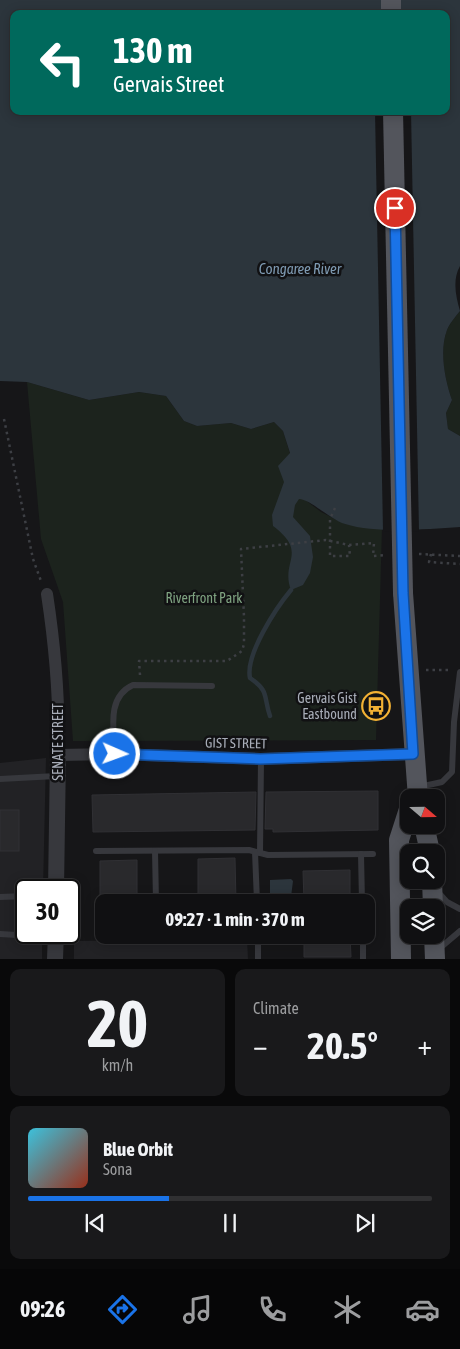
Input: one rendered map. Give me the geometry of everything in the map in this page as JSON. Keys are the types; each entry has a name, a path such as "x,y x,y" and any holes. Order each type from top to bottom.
{"main road":[{"path":"393,115 403,593 415,789"},
{"path":"401,834 399,840 401,959"}],"street":[{"name":"SENATE STREET","path":"47,594 52,627 58,705 56,879"},
{"name":"GIST STREET","path":"58,755 115,754 260,759 413,754"},
{"path":"55,959 56,944"}],"lane":[{"path":"426,789 442,782 452,772 454,722 460,672"},
{"path":"115,754 114,707 117,697 124,689 133,685 212,686"},
{"path":"257,894 260,759"},
{"path":"0,778 58,776"},
{"path":"96,851 258,853 268,856 372,854"},
{"path":"155,851 156,894"},
{"path":"361,854 362,894"},
{"path":"437,889 442,898 460,909"},
{"path":"0,897 15,896"},
{"path":"434,950 460,931"},
{"path":"0,934 15,935"},
{"path":"258,944 258,959"},
{"path":"363,944 363,959"}],"path":[{"path":"4,418 33,559 47,594"},
{"path":"335,508 330,519 330,556 350,556 350,545"},
{"path":"140,677 139,661 227,661 244,648 241,549 330,541 350,545 374,543 373,556 392,555"},
{"path":"412,554 460,556"},
{"path":"430,554 429,562 460,564"},
{"path":"426,670 452,670"}],"shaded area":[{"path":"46,758 43,879 15,879 15,944 42,944 42,959 0,959 0,763"},
{"path":"80,941 95,941 95,944 247,944 248,959 74,959 74,944 80,944"}],"green space":[{"path":"460,311 460,436 448,429 446,413 452,400 445,375 443,347 447,330"},
{"name":"Riverfront Park","path":"27,382 89,400 139,392 166,396 184,421 197,426 231,423 251,429 274,422 283,431 304,499 321,512 345,524 382,528 376,740 73,741 63,602 41,539"}],"water":[{"name":"Congaree River","path":"0,0 460,0 460,266 455,283 460,311 447,330 443,356 445,375 452,400 446,413 448,429 460,436 460,527 387,530 358,527 339,522 309,502 299,499 295,505 293,517 310,536 313,557 310,573 303,585 291,590 289,572 292,550 284,535 273,526 272,515 284,482 278,466 290,453 283,431 274,422 251,429 231,423 197,426 184,421 166,396 139,392 89,400 27,382 0,381"},
{"path":"291,879 293,881 291,894 270,894 270,880"}],"pier":[{"path":"375,115 411,115 419,532 383,531"}],"building":[{"path":"378,791 378,830 273,832 273,829 265,829 266,792"},
{"path":"256,792 255,830 93,832 92,795"},
{"path":"0,810 19,810 19,851 0,851"},
{"path":"235,858 236,894 198,894 198,859"},
{"path":"137,860 137,894 100,894 100,861"},
{"path":"350,870 350,894 304,894 303,871"},
{"path":"304,944 350,944 351,957 304,957"}],"waterway":[{"path":"270,716 261,687 250,678 250,668 252,657 263,632 291,590"}],"place":[{"name":"Gervais Gist Eastbound","path":"376,706"}],"route":[{"path":"115,754 260,759 413,754 403,593 395,208"}]}
